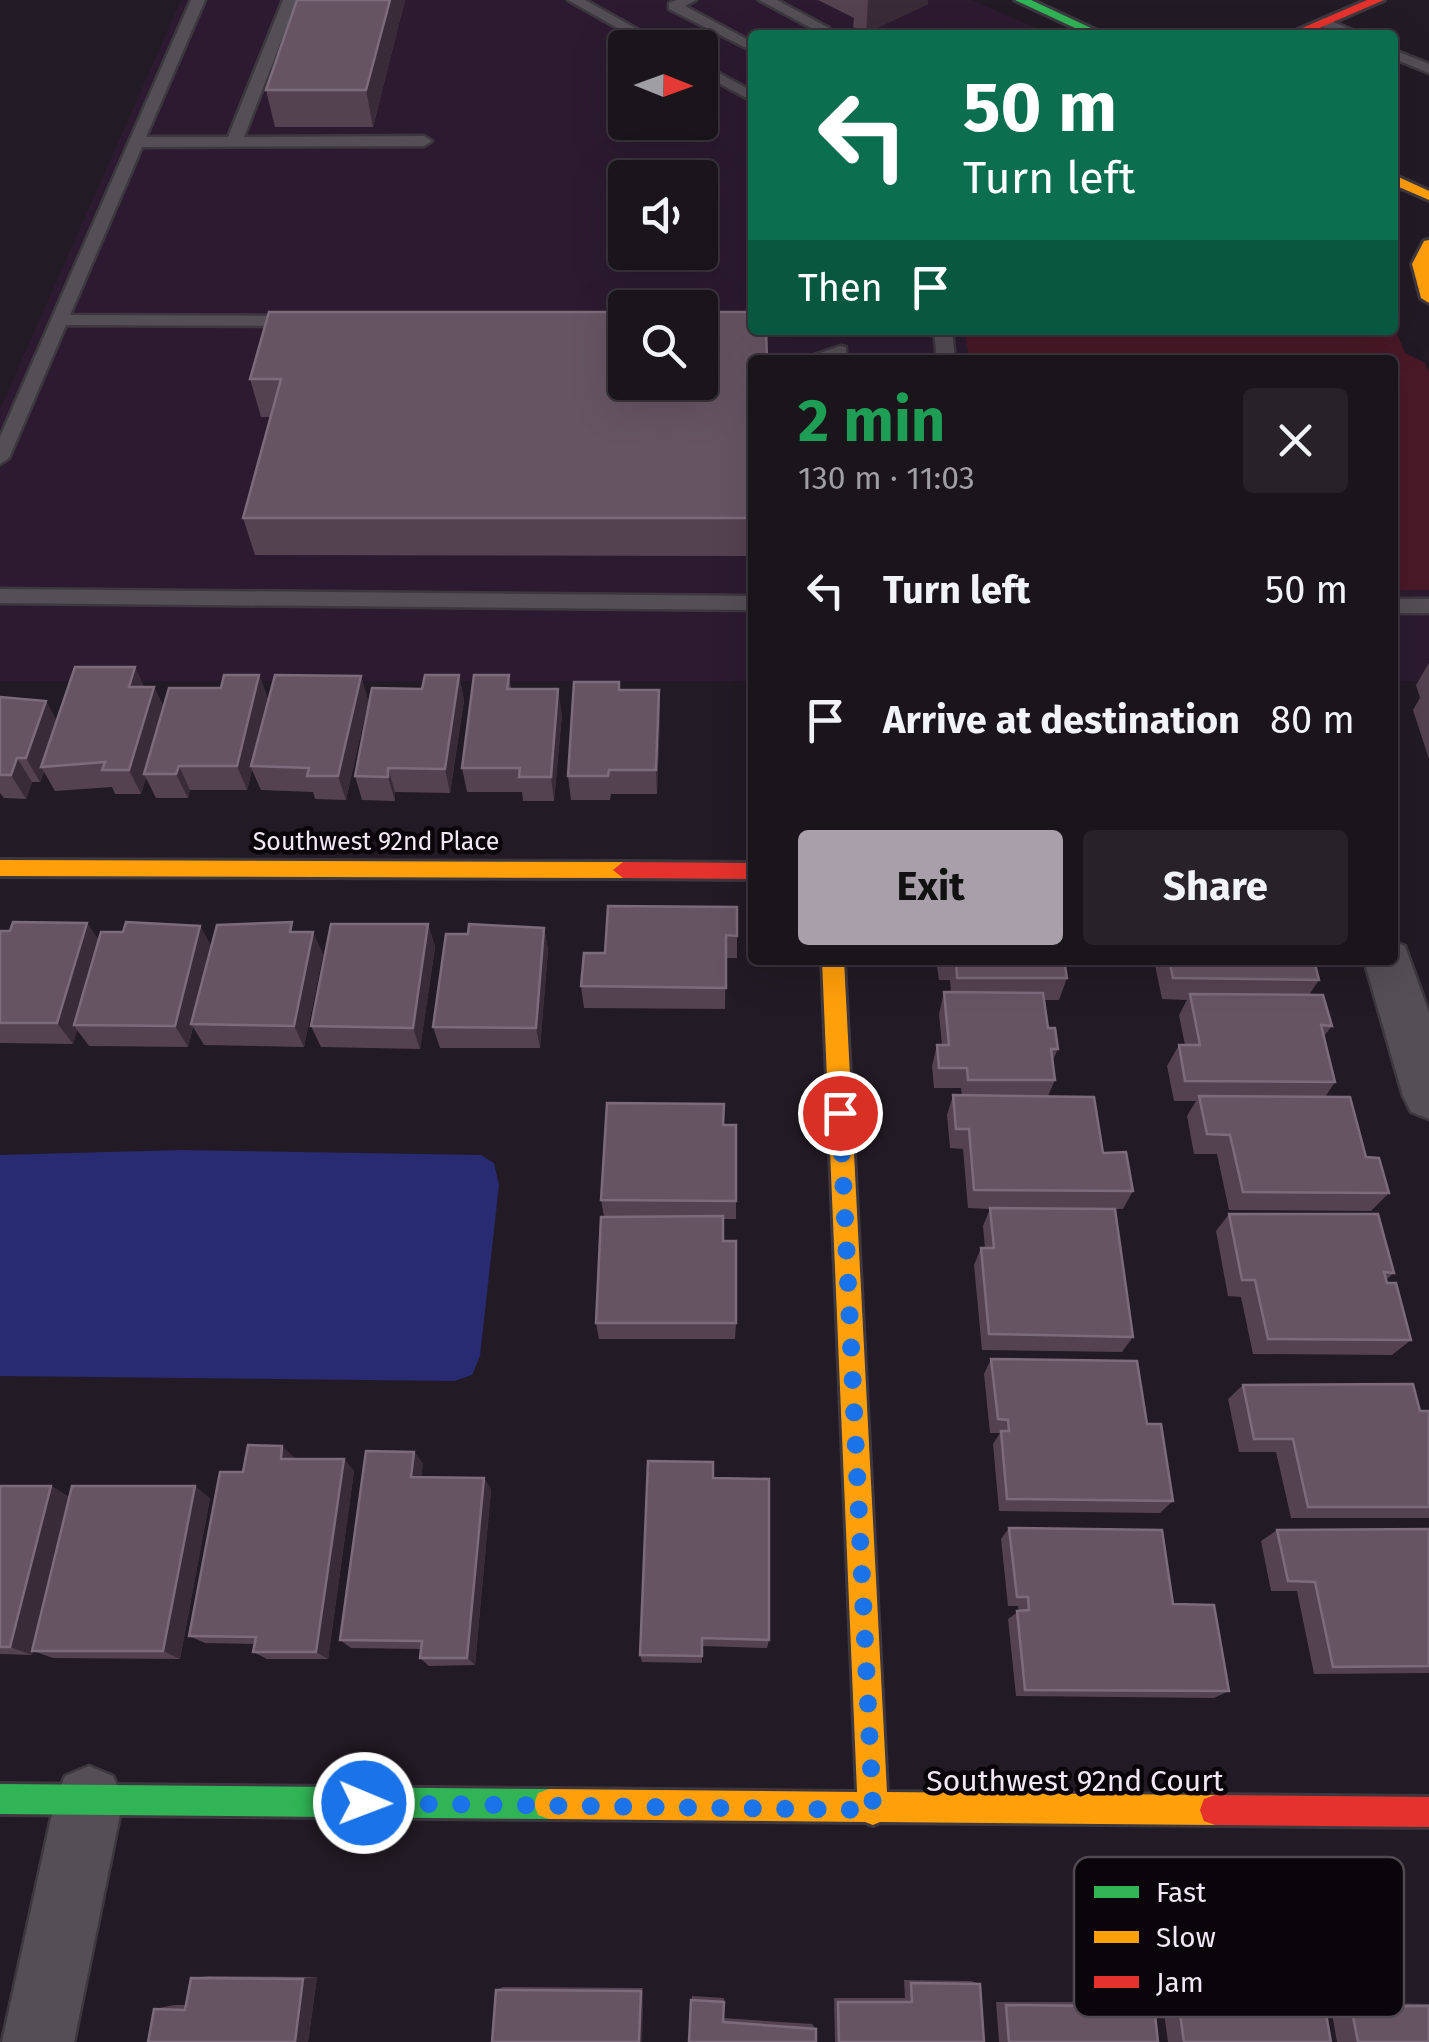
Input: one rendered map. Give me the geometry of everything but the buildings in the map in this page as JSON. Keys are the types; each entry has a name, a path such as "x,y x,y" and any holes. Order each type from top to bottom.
{"street":[{"path":"1020,0 1089,30"},
{"path":"1060,0 1123,28"},
{"path":"1304,30 1378,0"},
{"path":"1398,161 1429,175"},
{"path":"1398,181 1429,196"},
{"path":"1429,244 1419,256 1418,268 1429,298"},
{"name":"Southwest 92nd Place","path":"0,868 748,871"},
{"path":"832,965 873,1810"},
{"path":"1390,965 1429,1096"},
{"name":"Southwest 92nd Court","path":"0,1799 873,1810 1429,1812"},
{"path":"38,2042 89,1800"}],"lane":[{"path":"0,458 198,0"},
{"path":"234,142 290,0"},
{"path":"575,0 630,30"},
{"path":"593,10 620,0"},
{"path":"656,0 682,3 748,44"},
{"path":"766,0 822,28 818,30"},
{"path":"1324,22 1341,30"},
{"path":"1398,56 1429,69"},
{"path":"718,76 748,90"},
{"path":"137,142 424,141"},
{"path":"60,320 314,321"},
{"path":"0,596 748,603"},
{"path":"1398,606 1429,606"}],"shaded area":[{"path":"181,0 971,0 1041,30 748,30 748,335 966,335 968,355 748,355 748,681 0,681 0,409"},
{"path":"966,335 1398,335 1405,353 1425,363 1429,372 1429,590 1398,590 1398,355 968,355"},
{"path":"1398,590 1429,590 1429,681 1398,681"},
{"path":"181,1150 481,1155 494,1163 499,1185 480,1356 472,1375 454,1381 0,1376 0,1155"}],"traffic: fast":[{"path":"1021,0 1089,30"},
{"path":"0,1799 549,1804"}],"traffic: slow":[{"path":"1398,181 1429,196"},
{"path":"1429,244 1419,264 1429,298"},
{"path":"0,868 623,870"},
{"path":"833,965 873,1810"},
{"path":"549,1804 1215,1810"}],"traffic: jam":[{"path":"1304,30 1378,0"},
{"path":"623,870 748,871"},
{"path":"1215,1810 1429,1812"}],"route":[{"path":"364,1803 873,1810 840,1113"}]}
